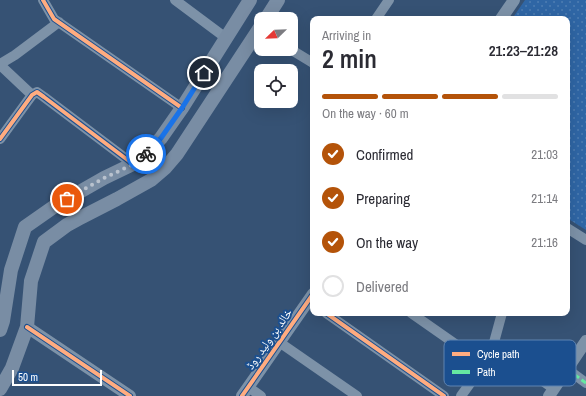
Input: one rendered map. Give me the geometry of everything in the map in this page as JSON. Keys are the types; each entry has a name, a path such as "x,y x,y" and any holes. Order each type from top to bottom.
{"main road":[{"path":"0,330 3,321 11,270 25,227 54,206 104,178 134,164 148,152 161,138 182,108 250,0"},
{"path":"270,12 278,0"},
{"path":"0,389 12,368 28,327 31,282 44,242 78,219 151,180 165,168 178,154 254,39"}],"street":[{"path":"43,0 54,19 182,108"},
{"path":"176,0 226,38"},
{"path":"378,16 389,0"},
{"path":"503,16 514,0"},
{"path":"59,22 11,58 0,64 34,94 44,97 134,164"},
{"path":"298,54 310,60"},
{"path":"0,139 34,94"},
{"path":"570,230 586,240"},
{"name":"خالد بن ولید روڈ","path":"246,392 310,302"},
{"path":"330,316 444,396"},
{"path":"415,316 450,340"},
{"path":"495,340 501,316"},
{"path":"28,327 130,396"},
{"path":"576,356 586,341"},
{"path":"280,342 357,396"},
{"path":"576,376 586,383"},
{"path":"461,396 468,386"},
{"path":"542,386 551,393"},
{"path":"246,392 261,396"}],"shaded area":[{"path":"525,0 586,0 586,230 570,220 570,16 514,16"}],"marked path":[{"path":"576,376 586,383"}],"cycle path":[{"path":"43,0 54,19 182,108"},
{"path":"0,139 32,95 37,92 133,164"},
{"path":"242,396 310,298"},
{"path":"330,316 444,396"},
{"path":"27,327 130,396"}],"way so far":[{"path":"67,199 104,178 134,164 146,154"}],"route":[{"path":"146,154 161,138 204,73"}]}
